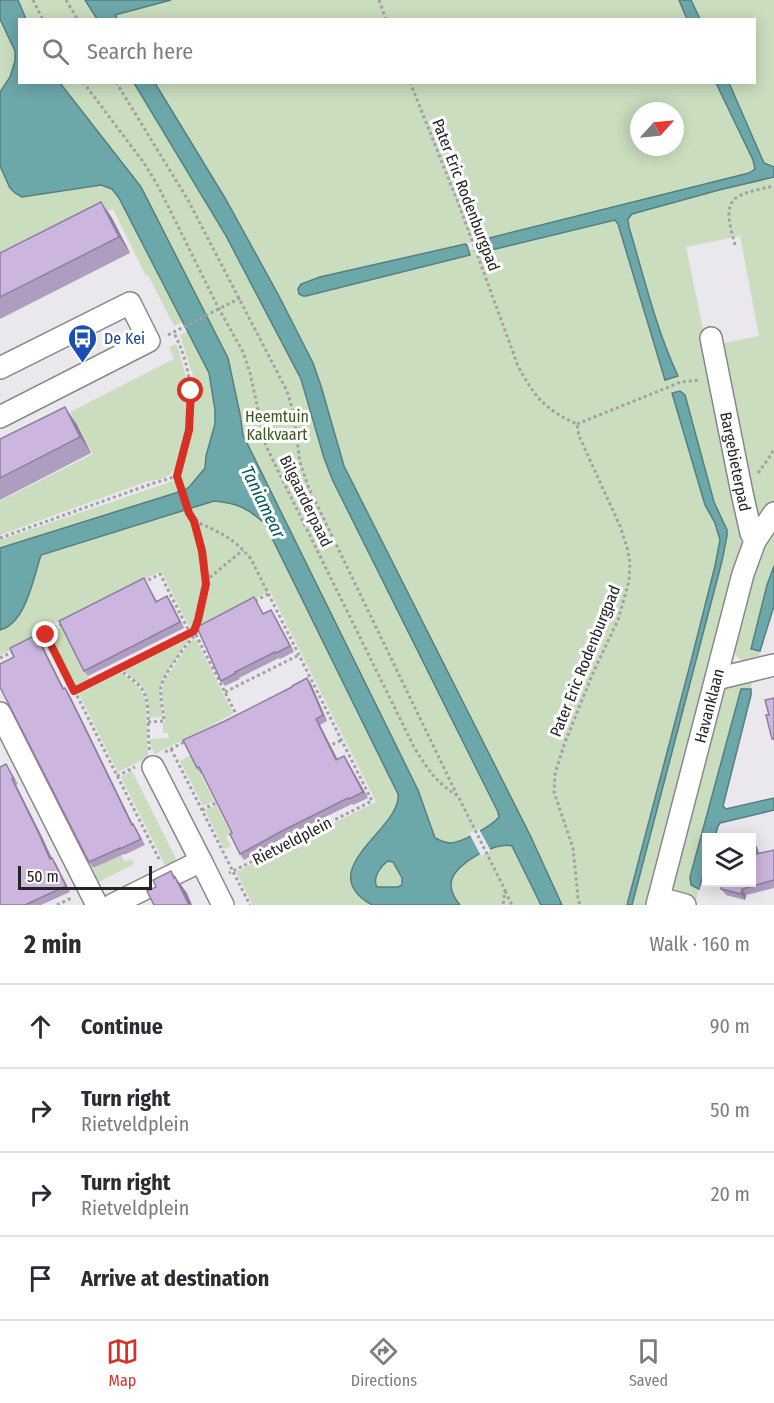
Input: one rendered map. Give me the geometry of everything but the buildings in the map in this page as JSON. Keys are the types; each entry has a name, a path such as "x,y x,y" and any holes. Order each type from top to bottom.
{"street":[{"path":"0,368 130,303 149,341 0,417"},
{"name":"Bargebieterpad","path":"711,338 741,493 755,541"},
{"name":"Havanklaan","path":"658,901 743,574 755,541 774,513"},
{"path":"716,679 774,665"},
{"path":"0,713 5,734 97,905"},
{"path":"152,761 223,905"},
{"path":"112,905 201,861"},
{"path":"658,901 686,905"}],"path":[{"path":"33,0 42,18"},
{"path":"66,0 77,18"},
{"path":"379,0 385,18"},
{"name":"Bilgaarderpaad","path":"85,84 144,163 158,186 243,352 250,373 266,446 278,471 415,748 432,776 458,796"},
{"name":"Bilgaarderpaad","path":"117,84 188,200 287,390 293,411 300,462 308,486 512,905"},
{"name":"Pater Eric Rodenburgpad","path":"411,84 459,205 518,366 530,388 543,403 561,417 577,424 579,436 620,526 627,547 630,563 629,581 618,620 593,674 564,745 555,774 554,792 573,848 580,905"},
{"path":"735,246 730,228 730,204 735,198 748,192 774,186"},
{"path":"206,584 202,551 194,521 189,513 177,476 189,430 191,402 190,379 174,333 240,298"},
{"path":"577,424 681,382 698,380 720,382"},
{"path":"0,537 177,476"},
{"path":"194,521 235,541 250,559 342,740 319,751"},
{"path":"237,716 197,631 209,578 243,550"},
{"path":"139,585 160,574 190,633"},
{"path":"249,604 268,594"},
{"path":"66,622 45,632 168,878"},
{"path":"74,691 197,631"},
{"path":"148,722 164,721 161,693 163,680 197,631"},
{"path":"0,658 18,649"},
{"path":"225,692 299,655"},
{"path":"119,668 143,691 147,702 152,761"},
{"path":"117,776 152,761 190,739"},
{"name":"Rietveldplein","path":"211,882 372,801 342,740"},
{"path":"171,749 250,905"},
{"path":"202,810 228,797"},
{"path":"503,905 505,890"},
{"path":"57,905 74,896"}],"green space":[{"path":"18,0 85,0 96,18 26,18"},
{"path":"171,0 679,0 687,18 117,18 115,15"},
{"path":"691,0 774,0 774,167 764,163 729,84 756,84 756,18 700,18"},
{"path":"0,19 15,56 12,71 0,92"},
{"name":"Heemtuin Kalkvaart","path":"61,84 135,84 225,234 301,379 333,481 498,812 499,817 495,821 476,833 450,843 435,839 418,790 243,435 228,358 141,187"},
{"path":"156,84 716,84 753,160 755,169 749,173 481,240 320,277 301,284 298,289 306,296 469,255 469,250 481,247 483,252 615,220 666,380 678,375 657,321 628,219 632,214 774,177 774,501 759,518 754,519 718,344 759,336 740,236 686,247 747,540 650,905 632,905 727,536 727,530 714,502 705,505 715,523 720,540 715,566 627,905 562,905 530,835 344,466 313,363 225,198"},
{"path":"0,166 10,188 22,197 101,185 112,189 119,198 183,322 174,326 113,209 0,266"},
{"path":"188,331 209,374 215,425 205,468 185,490 181,470 191,431 194,391 193,376 180,335"},
{"path":"176,344 184,369 188,406 183,445 178,462 171,474 0,535 0,501 93,454 70,412 174,359 169,347"},
{"path":"173,481 179,492 0,548 0,540"},
{"path":"214,501 242,507 265,524 398,794 399,801 396,808 370,840 362,899 372,905 253,905 236,872 376,802 270,591 191,630 161,571 41,630 43,634 0,655 0,630 18,618 25,605 41,555"},
{"path":"774,527 774,566 767,585 752,649 760,651 758,661 746,662 736,656 733,648 756,559"},
{"path":"63,626 90,680 76,687 48,633"},
{"path":"192,635 162,680 160,693 162,717 149,718 144,690 124,669"},
{"path":"196,639 233,714 155,754 150,739 169,738 168,733 163,733 164,681 191,641"},
{"path":"119,671 136,684 146,702 148,757 118,772 78,692"},
{"path":"753,677 751,689 741,690 704,833 702,833 702,842 691,885 699,889 696,900 679,894 673,885 722,689 728,684"},
{"path":"191,755 214,801 203,806 180,761"},
{"path":"132,771 177,861 190,854 167,869 121,777"},
{"path":"216,805 231,834 226,837 231,846 224,849 205,810"},
{"path":"507,844 512,846 541,905 460,905 454,896 452,887 457,871 480,853"},
{"path":"121,855 125,862 131,859 134,864 99,882 92,869"},
{"path":"388,861 393,862 398,871 401,885 377,887 375,880 382,866"}],"water":[{"name":"Taniamear","path":"0,0 18,0 26,18 18,18 18,84 61,84 141,187 228,358 243,435 418,790 435,838 448,843 461,840 490,825 499,817 498,812 333,481 301,379 225,234 135,84 156,84 225,198 313,363 344,466 530,835 562,905 541,905 512,846 505,845 487,850 469,860 455,873 451,882 452,889 460,905 372,905 356,892 351,878 354,863 396,807 398,794 265,524 242,507 214,501 41,555 22,610 9,626 0,630 0,548 185,490 205,468 215,424 209,373 119,198 112,189 101,185 22,197 10,188 0,166 0,92 10,77 15,61 15,51 0,19","holes":["388,861 393,862 402,878 402,885 398,887 377,887 375,880 380,869"]},
{"path":"85,0 171,0 115,15 117,18 96,18"},
{"path":"679,0 691,0 700,18 687,18"},
{"path":"716,84 729,84 764,163 774,167 774,177 632,214 628,219 657,321 678,376 665,380 615,220 483,252 481,247 481,240 749,173 755,169 753,160"},
{"path":"465,244 470,255 306,296 299,294 298,289 301,284 320,277"},
{"path":"680,391 685,395 714,502 727,530 727,536 632,905 627,905 720,540 715,523 705,505 672,393"},
{"path":"774,566 774,606 760,651 751,649"},
{"path":"741,689 751,689 723,806 726,809 774,798 774,810 720,823 716,833 702,833 702,879 699,889 691,885 690,877"}],"pier":[{"path":"479,829 491,851 481,856 469,833"}],"place":[{"name":"De Kei","path":"83,364"}],"route":[{"path":"46,635 74,691 194,631 206,584 202,551 194,521 189,513 177,476 189,430 191,391"}]}
